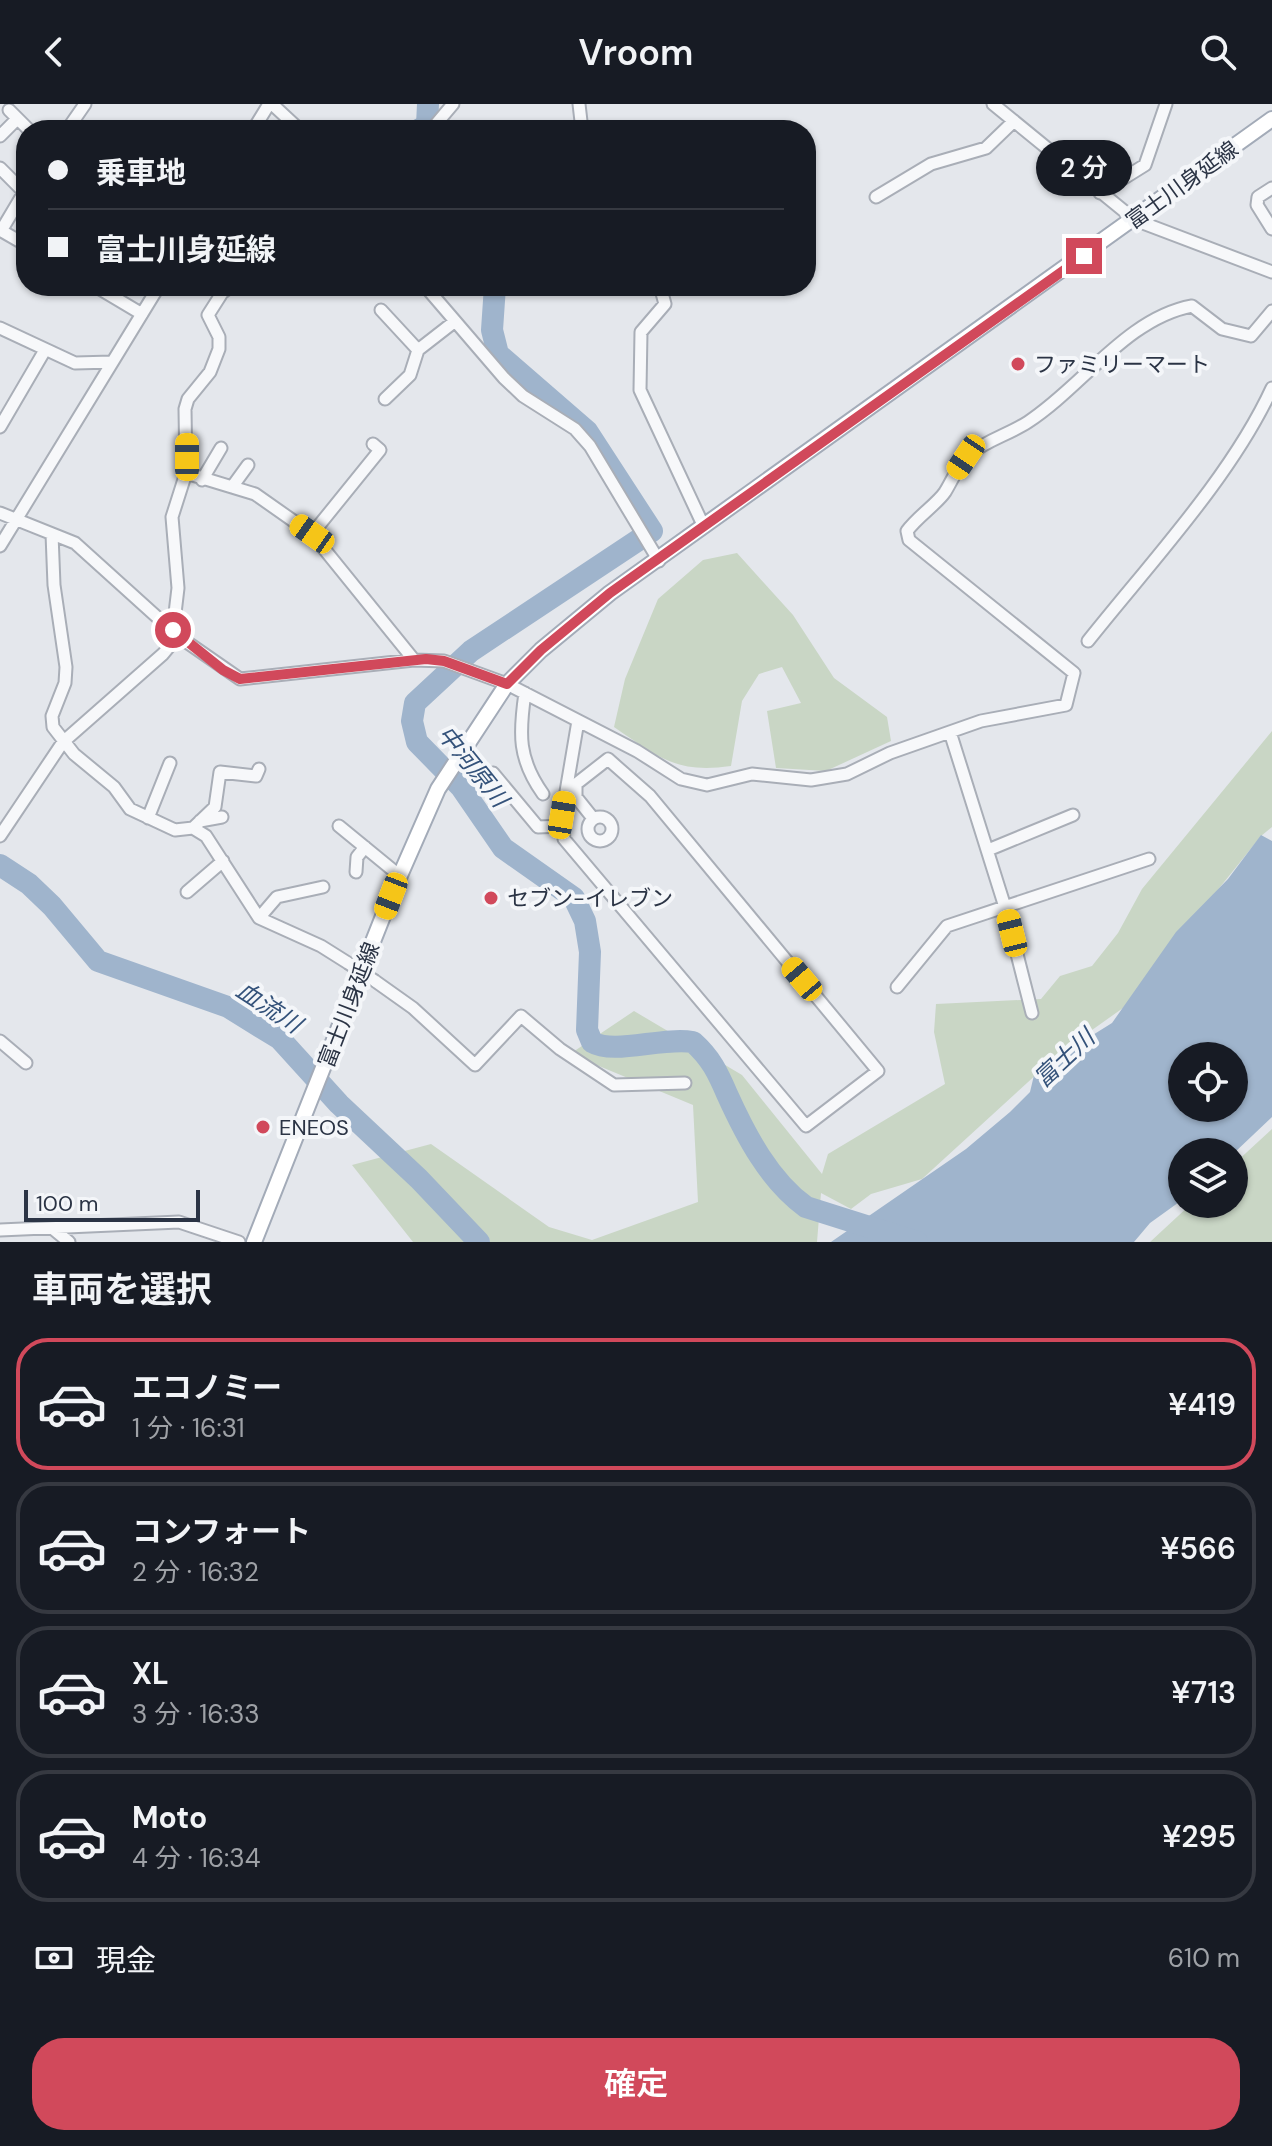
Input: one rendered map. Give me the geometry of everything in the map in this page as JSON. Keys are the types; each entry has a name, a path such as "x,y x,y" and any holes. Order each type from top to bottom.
{"main road":[{"name":"富士川身延線","path":"254,1242 400,876 443,781 507,684 541,650 701,522 1135,220 1272,119"}],"street":[{"path":"270,104 288,120"},
{"path":"439,120 453,104"},
{"path":"993,104 1135,220 1272,272"},
{"path":"1100,193 1145,165 1166,104"},
{"path":"0,136 13,114 19,120"},
{"path":"876,197 921,169 986,148 1014,121"},
{"path":"0,168 16,183"},
{"path":"1272,188 1258,197 1257,205 1272,229"},
{"path":"0,230 16,205"},
{"path":"112,296 142,314"},
{"path":"0,546 153,296"},
{"path":"0,836 63,742 163,654 175,633 178,588 172,517 186,473 185,409 188,399 210,372 219,349 219,337 208,315 210,307 221,296"},
{"path":"433,296 523,396 575,429 590,446 655,556"},
{"path":"663,296 665,304 641,332 640,390 701,522"},
{"path":"0,513 75,543 175,633 240,679 414,660 444,661 507,684 681,779 707,785 752,774 811,780 847,774 890,753 981,721 1066,705 1074,673 909,540 907,531 921,513 944,494 966,457 984,443 1027,423 1132,334 1166,311 1192,306 1222,329 1251,336 1272,311"},
{"path":"381,310 418,350"},
{"path":"385,399 410,375 418,350 454,322"},
{"path":"0,328 75,363 112,362"},
{"path":"0,427 3,413 45,350"},
{"path":"1088,641 1230,460 1256,423 1272,388"},
{"path":"312,534 380,450 373,444"},
{"path":"202,480 221,448"},
{"path":"232,487 248,465"},
{"path":"186,473 255,494 312,534 414,660"},
{"path":"52,534 54,585 66,667 65,683 52,716 53,727 63,742 114,787 130,809 175,830 222,817"},
{"path":"525,693 518,736 531,778 543,794"},
{"path":"578,721 563,826 564,839 806,1126 878,1071 650,796 608,759 576,784 576,797 592,817"},
{"path":"950,732 1005,907 1032,1013"},
{"path":"148,818 170,763"},
{"path":"196,825 215,807 220,772 256,776 259,769"},
{"path":"493,773 538,827 563,826"},
{"path":"988,850 1073,815"},
{"path":"601,816 613,833 604,841 591,835 588,828 592,817 601,816"},
{"path":"196,825 259,918 321,946 375,981 413,1008 475,1065 521,1016 583,1066 614,1085 685,1083"},
{"path":"339,826 400,876"},
{"path":"574,852 591,835"},
{"path":"356,872 357,857 365,847"},
{"path":"897,987 947,926 1149,859"},
{"path":"187,892 223,861"},
{"path":"259,918 277,897 323,887"},
{"path":"0,1041 26,1063"},
{"path":"1,1229 179,1222 239,1242"},
{"path":"52,1228 69,1242"},
{"path":"1,1229 9,1242"}],"green space":[{"path":"737,553 793,615 834,678 887,717 891,741 826,771 776,768 767,711 801,703 782,667 759,674 742,701 731,766 696,768 668,761 614,727 625,679 658,599 703,560"},
{"path":"1272,731 1272,827 1261,836 1123,1008 1061,1052 922,1179 871,1194 851,1209 821,1193 817,1242 413,1242 352,1165 431,1144 549,1227 592,1240 698,1202 693,1105 570,1054 634,1011 742,1075 822,1174 828,1154 945,1084 934,1032 936,1004 1041,999 1060,976 1092,966 1118,933 1142,889"},
{"path":"1272,1129 1272,1242 1150,1242 1176,1218 1248,1218 1248,1151"}],"water":[{"name":"富士川","path":"1261,835 1272,841 1272,1117 1248,1140 1168,1138 1168,1210 1150,1223 1134,1242 831,1242 966,1149 1030,1092 1035,1071 1112,1023 1176,932 1228,879"}],"waterway":[{"name":"中河原川","path":"427,120 428,104"},
{"name":"中河原川","path":"494,296 492,330 498,354 587,431 652,531 471,651 415,703 412,721 417,742 461,787 503,848 574,898 585,921 590,952 587,1030 592,1042 613,1047 693,1042 713,1066 760,1156 793,1196 806,1207 917,1242"},
{"name":"血流川","path":"0,865 29,884 52,906 98,961 228,1007 280,1039 339,1104 419,1179 479,1242"}],"place":[{"name":"ファミリーマート","path":"1018,364"},
{"name":"セブン-イレブン","path":"491,898"},
{"name":"ENEOS","path":"263,1127"}],"route":[{"path":"173,630 223,670 240,679 426,659 444,661 507,684 541,650 610,593 1084,256"}]}
